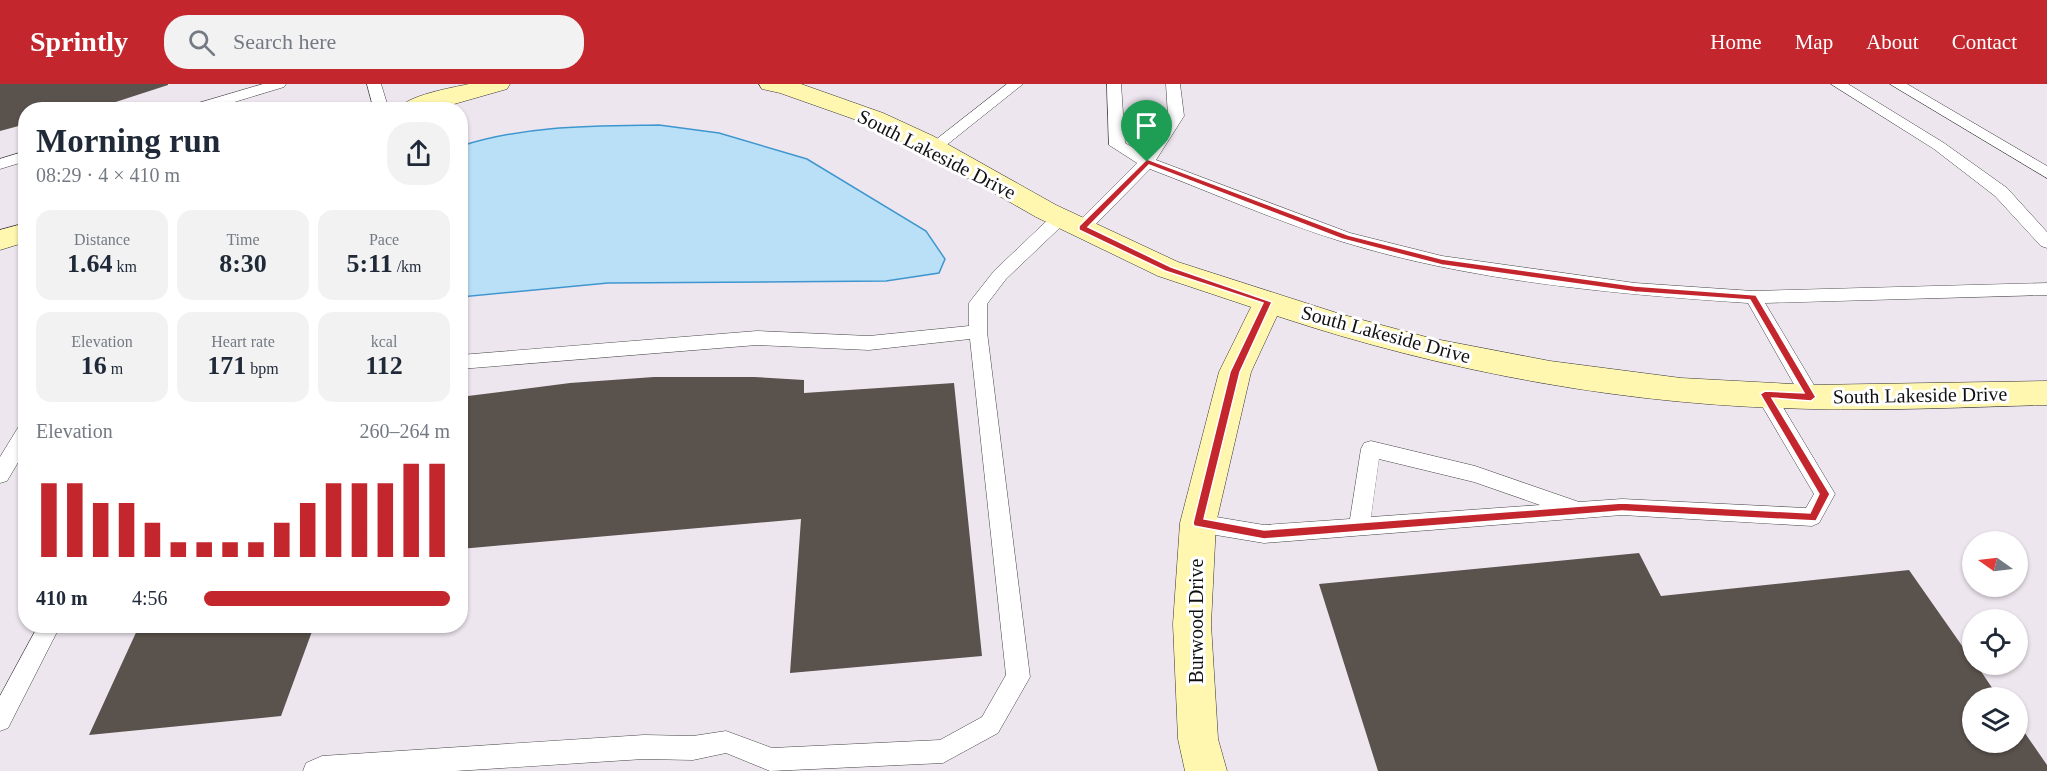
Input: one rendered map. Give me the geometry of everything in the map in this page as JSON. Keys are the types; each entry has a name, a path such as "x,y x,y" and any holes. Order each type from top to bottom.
{"street":[{"path":"430,102 496,84"},
{"name":"South Lakeside Drive","path":"771,84 786,87 874,118 1072,223 1168,269 1336,324 1430,349 1550,373 1681,390 1811,397 2047,393"},
{"path":"0,240 18,234"},
{"name":"Burwood Drive","path":"1206,771 1198,739 1192,624 1198,523 1235,372 1268,302"}],"lane":[{"path":"217,102 279,84"},
{"path":"374,84 380,102"},
{"path":"934,148 1016,84"},
{"path":"1114,84 1117,145 1147,162 1345,237 1442,262 1635,289 1753,297 2047,289"},
{"path":"315,771 322,768 644,747 693,748 726,742 772,760 943,751 990,725 1018,677 978,332 978,303 1000,275 1072,223 1147,162 1176,117 1173,84"},
{"path":"1839,84 1939,146 2001,192 2047,242"},
{"path":"1897,84 2047,173"},
{"path":"0,164 18,158"},
{"path":"1753,297 1811,397"},
{"path":"468,361 757,338 869,343 978,332"},
{"path":"1198,523 1264,534 1622,507 1812,518 1824,494 1765,394"},
{"path":"0,475 18,445"},
{"path":"1359,527 1371,449 1474,474 1579,510"},
{"path":"0,720 45,633"}],"shaded area":[{"path":"0,84 2047,84 2047,771 0,771"}],"water":[{"path":"659,125 719,133 807,159 926,231 945,259 939,273 886,281 608,283 468,296 468,144 535,130"}],"building":[{"path":"0,84 168,84 116,102 18,102 18,126 0,131"},
{"path":"654,377 754,377 804,380 804,393 954,383 982,656 790,673 801,519 468,548 468,396 570,383"},
{"path":"1639,553 1661,596 1909,570 1962,646 1962,675 1983,675 1992,687 1962,687 1962,753 2028,753 2028,737 2047,765 2047,771 1378,771 1319,584"},
{"path":"136,633 311,633 281,716 89,735"}],"route":[{"path":"1147,162 1345,237 1442,262 1635,289 1753,297 1811,397 1765,394 1824,494 1812,518 1622,507 1264,534 1198,523 1235,372 1268,302 1168,269 1082,228 1147,162"}]}
